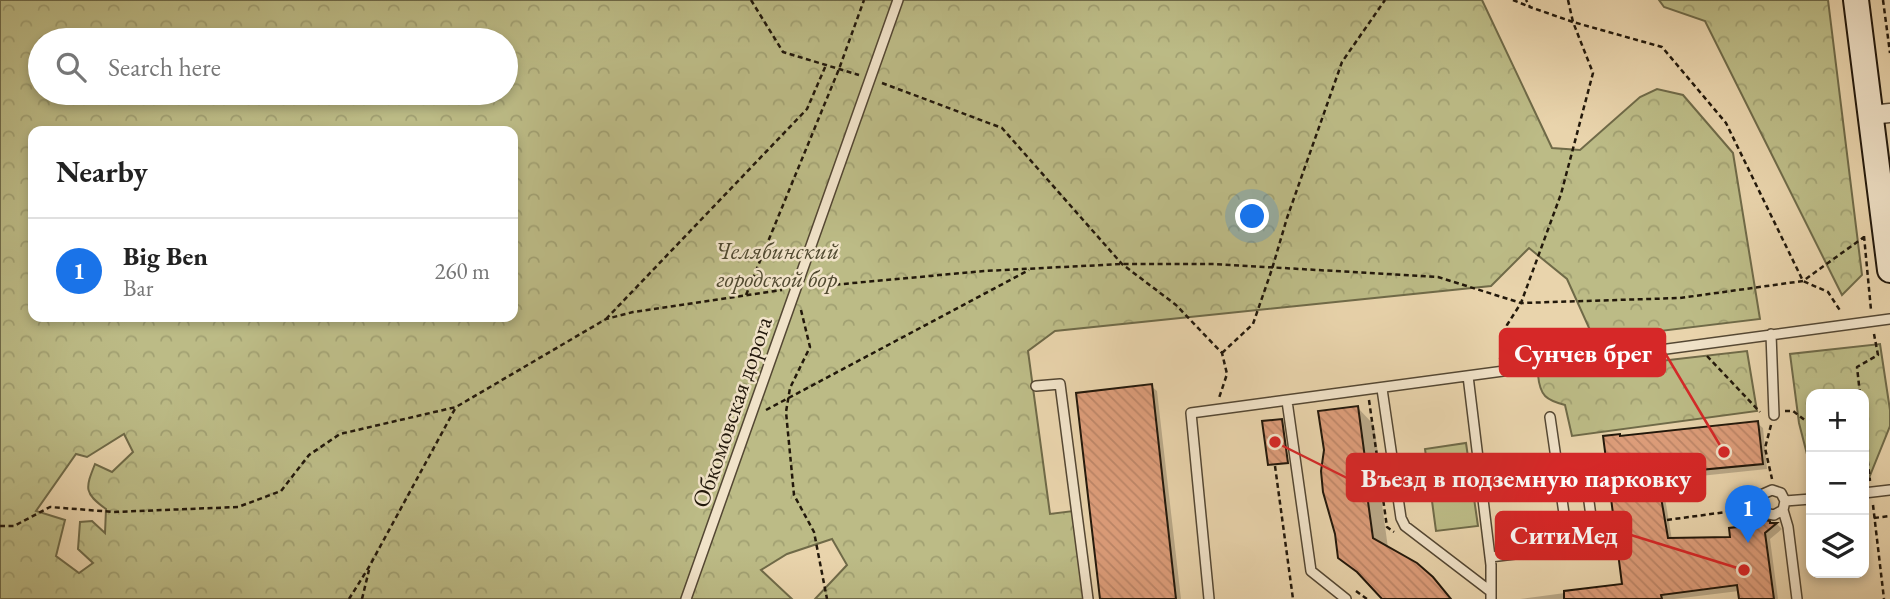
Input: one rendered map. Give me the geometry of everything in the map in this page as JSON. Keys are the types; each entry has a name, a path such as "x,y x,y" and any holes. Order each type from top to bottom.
{"main road":[{"path":"1857,0 1881,114 1890,270"}],"lane":[{"name":"Обкомовская дорога","path":"686,599 898,0"},
{"path":"1209,599 1191,413 1890,318"},
{"path":"1771,334 1774,413"},
{"path":"1468,376 1490,557 1491,595"},
{"path":"1035,386 1060,384 1088,599"},
{"path":"1382,389 1401,518 1405,526 1491,595"},
{"path":"1287,401 1311,571 1346,599"},
{"path":"1550,416 1569,548"},
{"path":"1490,557 1584,546 1591,540 1593,531 1584,465"},
{"path":"1797,599 1788,527 1784,506 1781,493 1772,489 1763,494 1759,503 1764,513 1774,515 1784,506 1806,500"},
{"path":"1869,492 1890,490"}],"path":[{"path":"751,0 783,52 871,79 1002,128 1122,264 1176,305 1222,353 1227,374 1216,410"},
{"path":"746,295 839,69 864,0"},
{"path":"1222,353 1253,324 1342,62 1385,0"},
{"path":"1513,0 1573,22 1662,47 1726,123 1802,281 1828,292 1849,324"},
{"path":"1526,0 1530,7"},
{"path":"1497,372 1507,325 1521,303 1561,194 1593,73 1573,22 1568,0"},
{"path":"1883,0 1890,53"},
{"path":"0,526 14,526 50,507 114,512 238,507 281,491 309,454 340,434 456,407 606,319 807,109 826,65"},
{"path":"606,319 634,312 795,288 984,271 1122,264 1214,264 1438,277 1521,303 1680,298 1802,281 1864,237"},
{"path":"750,417 1032,268"},
{"path":"795,288 810,347 790,388 786,412 794,495 814,532 827,599"},
{"path":"1859,389 1857,367 1878,355 1872,321"},
{"path":"1696,344 1760,412 1793,411 1806,421"},
{"path":"349,599 456,407"},
{"path":"1772,489 1772,475 1765,448 1774,413"},
{"path":"1275,466 1293,599"},
{"path":"1869,499 1874,518 1884,599"},
{"path":"1667,520 1754,509 1759,503"},
{"path":"1874,518 1890,516"},
{"path":"362,599 369,567"},
{"path":"1356,591 1367,599"}],"green space":[{"name":"Челябинский городской бор","path":"0,0 1482,0 1552,148 1580,150 1640,97 1657,89 1683,95 1733,153 1760,319 1594,339 1567,279 1529,248 1491,286 1055,331 1028,351 1050,514 1073,511 1084,599 815,599 847,565 832,539 787,554 761,570 792,599 0,599","holes":["124,434 133,452 112,472 95,464 89,479 90,494 106,509 105,533 92,521 80,522 78,549 93,563 79,573 56,556 65,520 36,511 76,454 87,457"]},
{"path":"1659,0 1828,0 1862,275 1842,295 1705,21 1664,7"},
{"path":"1880,344 1890,426 1869,478 1869,389 1806,389 1806,450 1799,423 1790,354"},
{"path":"1747,351 1757,411 1572,436 1565,405 1545,396 1540,388 1538,375"},
{"path":"1466,443 1478,526 1436,531 1425,449"}],"building":[{"path":"1152,384 1176,599 1100,599 1076,393"},
{"path":"1358,406 1373,538 1417,563 1451,599 1382,599 1357,572 1338,558 1335,534 1323,492 1321,471 1324,450 1318,411"},
{"path":"1282,419 1288,463 1268,465 1262,421"},
{"path":"1758,421 1763,464 1657,474 1668,538 1730,537 1729,528 1755,525 1753,506 1760,519 1777,523 1765,533 1774,599 1739,599 1737,585 1661,595 1662,599 1564,599 1564,591 1622,584 1603,436"}],"place":[{"name":"Въезд в подземную парковку","path":"1275,442"},
{"name":"Сунчев брег","path":"1724,452"},
{"name":"Big Ben","path":"1748,543"},
{"name":"СитиМед","path":"1744,570"}]}
